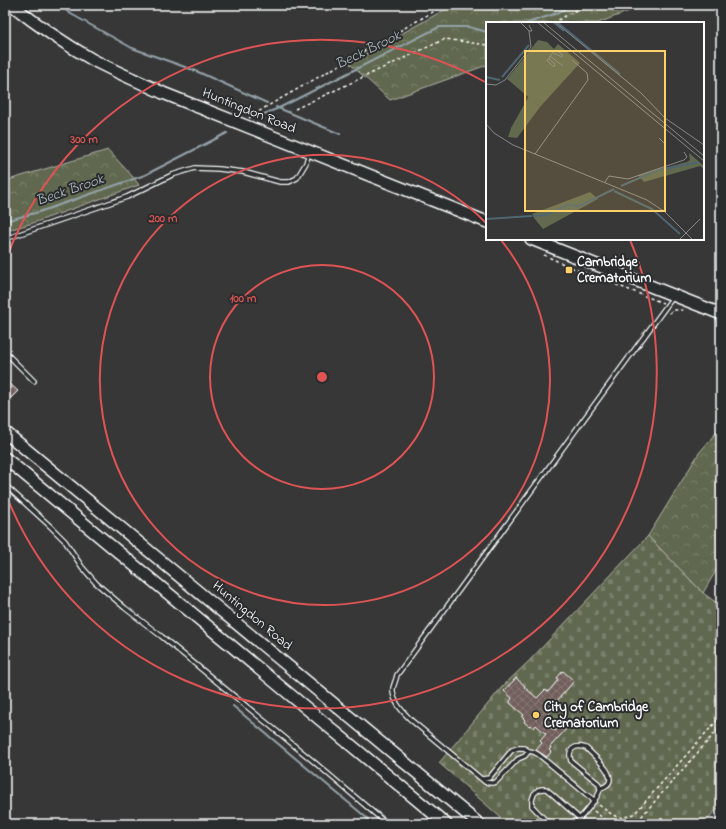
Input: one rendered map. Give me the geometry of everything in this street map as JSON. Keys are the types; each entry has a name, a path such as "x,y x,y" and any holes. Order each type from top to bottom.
{"main road":[{"name":"Huntingdon Road","path":"12,5 32,21 94,60 163,93 486,222"},
{"path":"534,240 721,314"},
{"name":"Huntingdon Road","path":"5,432 479,824"},
{"path":"5,458 446,824"}],"lane":[{"path":"5,239 127,197 172,175 195,168 243,172 280,182 289,182 296,178 306,163 310,151"},
{"path":"529,751 525,756 518,759 496,782 489,783 482,779 403,712 395,701 393,689 397,676 674,295"},
{"path":"5,352 34,381"},
{"path":"5,485 65,541 82,567 96,583 387,824"},
{"path":"575,824 595,801 601,788 609,782 610,777 609,771 586,748 576,746 570,751 569,755 571,761 598,783 601,788"},
{"path":"482,779 489,778 512,750 524,748 539,755 595,801"},
{"path":"549,824 532,806 534,794 538,790 546,789 579,818"},
{"path":"716,824 721,818"}],"path":[{"path":"253,122 246,119 266,106 445,5"},
{"path":"555,22 585,5"},
{"path":"295,109 445,39 486,45"},
{"path":"544,255 570,267 668,305 675,310"},
{"path":"595,801 598,805 616,816 629,816 635,813 721,716"},
{"path":"632,824 642,816 721,726"},
{"path":"589,807 610,824"}],"green space":[{"path":"453,5 645,5 601,22 486,22 486,65 390,100 349,63"},
{"path":"108,150 139,185 33,223 5,231 5,181"},
{"path":"721,427 721,562 703,593 648,536 699,453"},
{"path":"648,536 703,593 721,606 721,805 703,824 508,824 439,763 502,687 529,661"}],"building":[{"path":"8,382 18,391 11,398 5,393 5,385"},
{"name":"City of Cambridge Crematorium","path":"563,671 574,681 557,701 559,702 542,721 555,731 562,723 567,728 550,747 551,748 549,750 551,752 547,757 536,750 542,743 540,741 546,734 536,725 534,728 524,722 525,720 522,717 524,715 510,703 512,698 504,691 516,678 537,698 545,690 548,692"}],"waterway":[{"path":"59,5 71,14 132,48 196,71 267,103"},
{"name":"Beck Brook","path":"530,22 558,13 572,5"},
{"name":"Beck Brook","path":"264,114 279,108 439,27 469,27 486,32"},
{"path":"276,107 340,134"},
{"name":"Beck Brook","path":"5,221 39,212 145,175 227,133"},
{"path":"233,706 374,824"},
{"path":"375,810 391,824"}],"place":[{"name":"Cambridge Crematorium","path":"569,270"},
{"name":"City of Cambridge Crematorium","path":"536,715"}]}
